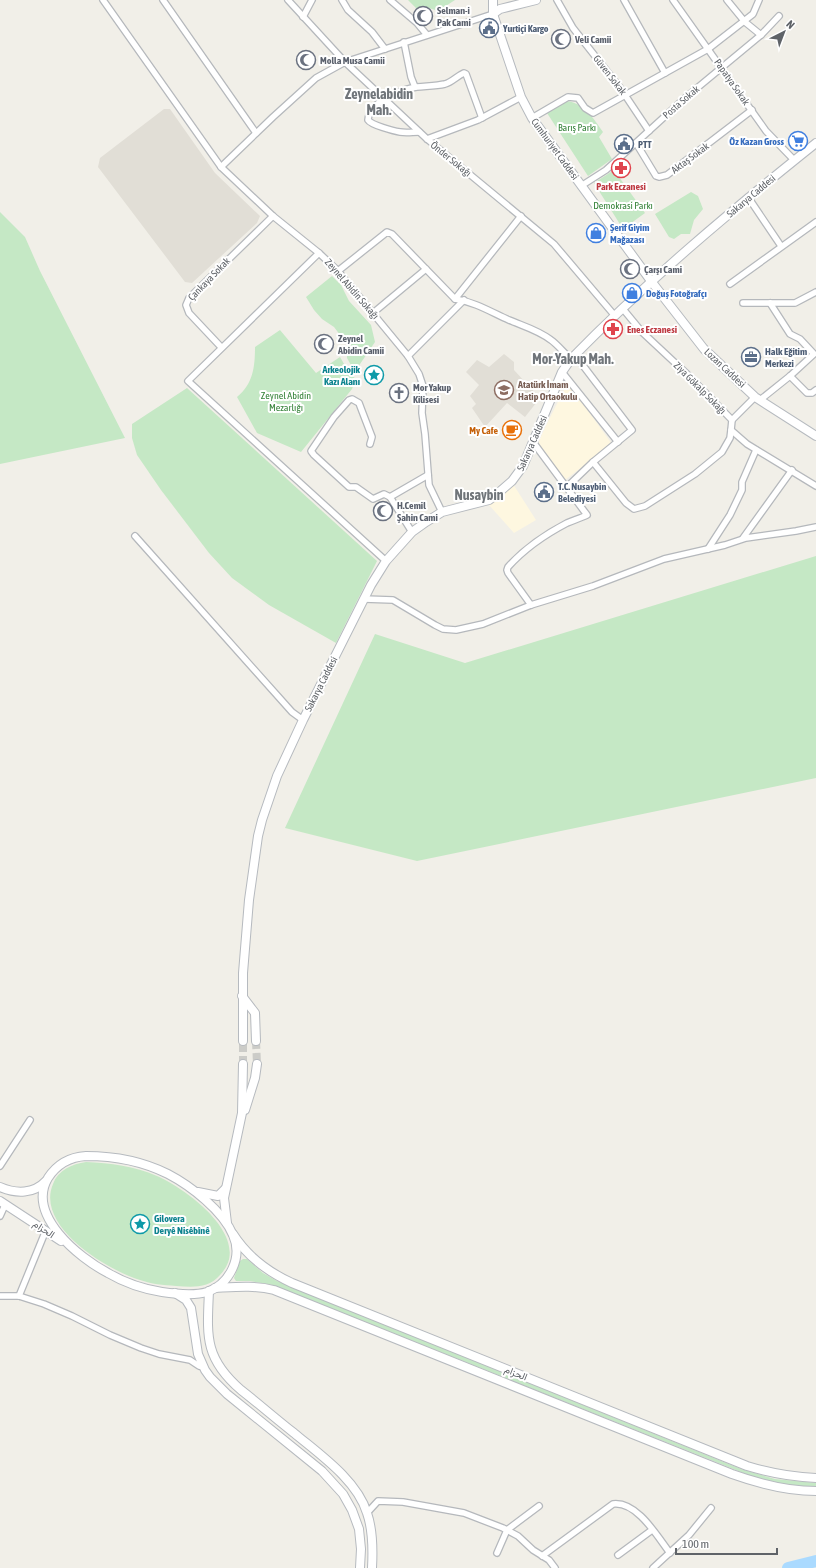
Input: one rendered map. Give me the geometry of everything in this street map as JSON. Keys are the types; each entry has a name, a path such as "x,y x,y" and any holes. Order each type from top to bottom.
{"main road":[{"name":"Cumhuriyet Caddesi","path":"493,0 493,14 521,96 532,118 651,282"},
{"path":"493,14 500,9 536,0"},
{"name":"Sakarya Caddesi","path":"243,1041 242,996 249,900 258,836 267,803 277,776 303,720 364,599 386,561 412,532 442,512 485,501 497,494 512,481 519,471 533,442 562,372 573,357 651,282 748,197 816,143"},
{"name":"Lozan Caddesi","path":"651,282 704,349 758,398 816,436"},
{"path":"242,996 255,1013 256,1041"},
{"path":"227,1225 224,1205 225,1189 240,1122 243,1101 243,1064"},
{"path":"240,1122 252,1089 257,1064"},
{"path":"0,1187 14,1192 28,1192 38,1189 58,1166 68,1160 83,1156 124,1159 154,1167 174,1177 194,1191 213,1208 233,1234 237,1249 235,1265 225,1280 212,1290 194,1294 158,1291 137,1286 108,1274 87,1260 57,1232 47,1216 43,1198 47,1180"},
{"path":"194,1191 218,1196 225,1189"},
{"name":"الحزام","path":"3,1203 46,1230 87,1260"},
{"name":"الحزام","path":"233,1234 243,1248 264,1266 281,1278 299,1286 747,1466 782,1475 816,1478"},
{"name":"الحزام","path":"212,1290 246,1287 267,1288 274,1290 732,1474 759,1483 786,1489 816,1491"},
{"path":"212,1290 209,1341 213,1356 218,1366 237,1386 323,1456 345,1478 359,1496 367,1513 371,1532 373,1556 372,1568"},
{"path":"175,1293 186,1300 191,1308 198,1354 210,1377 227,1394 313,1463 337,1486 348,1502 356,1519 360,1539 360,1568"}],"street":[{"name":"Zeynel Abidin Sokağı","path":"103,0 221,167 273,216 319,253 338,271 408,356 419,374 423,386 422,413 429,485 442,512"},
{"path":"163,0 256,133"},
{"name":"Önder Sokağı","path":"288,0 345,62 419,132 554,244 615,316"},
{"path":"303,17 312,0"},
{"path":"342,0 348,10 372,32 385,49"},
{"path":"390,0 427,35"},
{"name":"Güven Sokak","path":"557,0 573,28 626,95 649,131"},
{"path":"624,0 665,73"},
{"name":"Papatya Sokak","path":"674,0 766,131 794,160"},
{"path":"727,0 745,22 761,35"},
{"path":"532,118 568,97 578,98 585,108 593,113 708,49 745,22 753,14 759,0"},
{"path":"221,167 316,78 345,62 493,14"},
{"name":"Posta Sokak","path":"582,186 606,170 685,98 761,35 779,16"},
{"path":"404,42 411,77 415,87"},
{"path":"419,132 400,132 370,122 368,120 368,115 373,108 384,99 415,87 447,84 460,75 466,74 482,118"},
{"path":"427,139 482,118 521,96"},
{"name":"Aktaş Sokak","path":"636,143 656,176 660,177 667,175 752,110"},
{"path":"748,197 781,246"},
{"name":"Çankaya Sokak","path":"221,347 190,313 186,305 189,298 273,216"},
{"path":"455,299 521,216"},
{"path":"730,284 816,222"},
{"path":"338,271 387,232 392,234 455,299 464,300 537,332 551,340 573,357 632,430 593,462 567,487"},
{"path":"319,253 188,380 386,561"},
{"path":"372,313 426,269"},
{"path":"744,303 795,303 816,292"},
{"path":"408,356 464,300"},
{"path":"732,420 758,398 790,376 814,354 800,339 790,334 770,303"},
{"name":"Ziya Gökalp Sokağı","path":"593,462 626,503 634,509 645,506 695,474 722,452 730,438 732,420 687,374 642,332 623,309"},
{"path":"562,372 618,442"},
{"path":"790,376 807,393 812,393 816,390"},
{"path":"370,444 372,437 362,411 359,404 352,400 334,417 311,451 349,487 356,487 373,499 384,494 390,497 412,532"},
{"path":"731,430 756,450 792,470 816,486"},
{"path":"531,605 506,570 522,552 537,540 568,523 587,515 533,442"},
{"path":"708,548 730,515 742,490 742,482 756,450"},
{"path":"743,539 792,470"},
{"path":"390,497 428,475"},
{"path":"364,599 393,600 435,625 449,630 466,628 483,624 531,605 593,586 664,559 725,545 743,539 816,527"},
{"path":"135,536 286,706 303,720"},
{"path":"0,1166 30,1120"},
{"path":"0,1216 3,1203"},
{"path":"19,1296 46,1230"},
{"path":"0,1296 19,1296 56,1309 141,1348 159,1354 190,1360 199,1366 204,1367"},
{"path":"367,1513 378,1501 402,1502 464,1513 507,1530 518,1536 533,1550 549,1560 554,1568"},
{"path":"542,1556 613,1504 617,1503 634,1510 646,1521 670,1553"},
{"path":"497,1553 507,1530 539,1506"},
{"path":"653,1568 689,1535 711,1508"},
{"path":"618,1555 652,1530"}],"shaded area":[{"path":"164,109 170,109 215,173 260,216 257,223 192,283 185,282 98,167 100,158"},
{"name":"Atatürk İmam Hatip Ortaokulu","path":"504,354 514,362 514,370 540,398 525,417 507,403 485,427 472,408 476,404 470,396 479,385 466,372 477,360 489,367"},
{"path":"567,386 571,387 612,444 565,480 537,443"},
{"path":"513,484 536,520 514,533 489,505"}],"green space":[{"path":"408,0 455,0 438,11 423,6 417,9"},
{"name":"Barış Parkı","path":"564,101 577,104 592,116 603,132 599,137 612,159 588,176 547,113"},
{"name":"Demokrasi Parkı","path":"614,170 645,213 623,229 594,183"},
{"path":"691,192 698,196 703,209 694,220 690,234 681,234 674,239 669,237 655,214"},
{"path":"0,212 25,237 40,271 125,438 0,464"},
{"path":"332,276 341,285 349,301 371,325 375,342 358,367 352,367 347,358 347,344 334,327 322,319 314,310 306,297"},
{"name":"Zeynel Abidin Mezarlığı","path":"280,330 316,373 340,357 350,374 356,379 352,389 301,452 257,433 237,397 247,387 250,381 254,368 255,347"},
{"path":"187,388 377,561 336,643 269,605 232,578 209,553 161,490 137,455 132,438 132,424"},
{"path":"816,556 816,778 417,861 285,828 375,634 465,663"},
{"path":"86,1162 122,1166 157,1176 184,1192 199,1204 213,1217 223,1231 229,1246 229,1261 220,1275 210,1283 200,1286 188,1287 162,1285 148,1282 126,1275 110,1267 77,1244 64,1230 54,1215 50,1200 53,1184 58,1175 66,1168"},
{"path":"247,1259 263,1273 277,1281 741,1469 775,1479 816,1483 816,1487 788,1485 751,1476 273,1285 250,1281 236,1281 234,1278 240,1261"}],"waterway":[{"path":"788,1568 816,1561"}],"tunnel":[{"path":"243,1041 243,1064"},
{"path":"256,1041 257,1064"}],"place":[{"name":"Selman-i Pak Cami","path":"423,16"},
{"name":"Yurtiçi Kargo","path":"489,28"},
{"name":"Veli Camii","path":"561,39"},
{"name":"Molla Musa Camii","path":"306,60"},
{"name":"Öz Kazan Gross","path":"798,141"},
{"name":"PTT","path":"624,144"},
{"name":"Park Eczanesi","path":"621,168"},
{"name":"Şerif Giyim Mağazası","path":"596,233"},
{"name":"Çarşı Cami","path":"630,269"},
{"name":"Doğuş Fotoğrafçı","path":"632,293"},
{"name":"Enes Eczanesi","path":"613,329"},
{"name":"Zeynel Abidin Camii","path":"324,344"},
{"name":"Halk Eğitim Merkezi","path":"751,357"},
{"name":"Arkeolojik Kazı Alanı","path":"374,375"},
{"name":"Atatürk İmam Hatip Ortaokulu","path":"504,390"},
{"name":"Mor Yakup Kilisesi","path":"399,393"},
{"name":"My Cafe","path":"512,430"},
{"name":"T.C. Nusaybin Belediyesi","path":"544,492"},
{"name":"H.Cemil Şahin Cami","path":"383,511"},
{"name":"Gilovera Deryê Nisêbînê","path":"140,1224"}],"district":[{"name":"Zeynelabidin Mah.","path":"379,102"},
{"name":"Mor-Yakup Mah.","path":"573,359"},
{"name":"Nusaybin","path":"479,495"}]}
